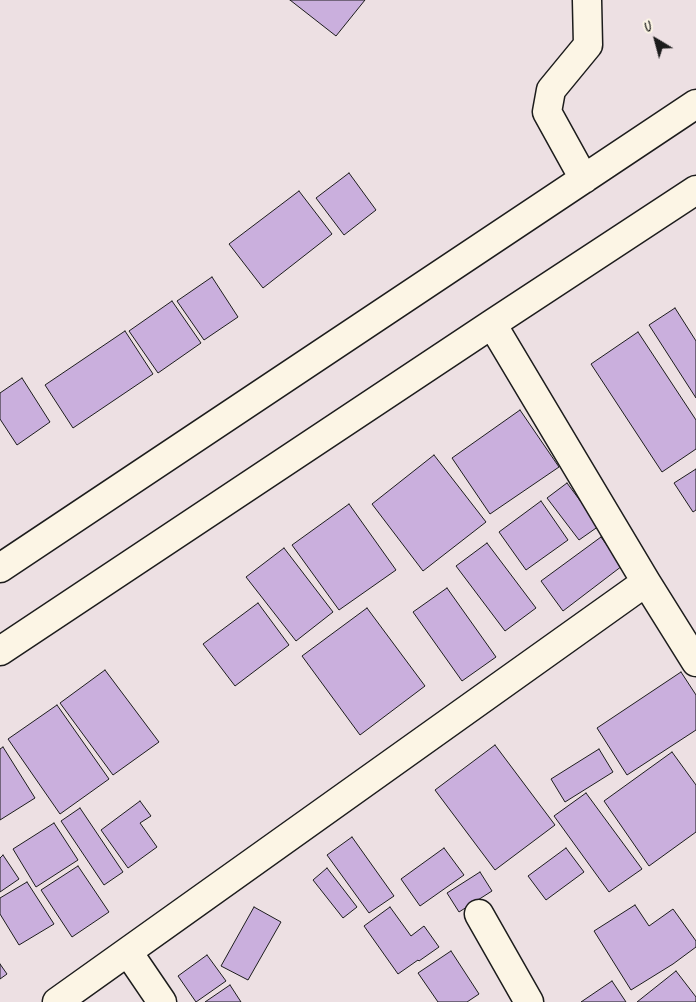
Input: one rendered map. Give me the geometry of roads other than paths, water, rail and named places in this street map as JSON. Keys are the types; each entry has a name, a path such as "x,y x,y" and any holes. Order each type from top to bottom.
{"street":[{"path":"584,179 547,112 551,90 588,45 587,0"},
{"path":"0,568 696,104"},
{"path":"0,652 696,190"},
{"path":"492,324 696,662"},
{"path":"57,1002 646,582"},
{"path":"479,914 529,1002"},
{"path":"128,952 162,1002"}]}
